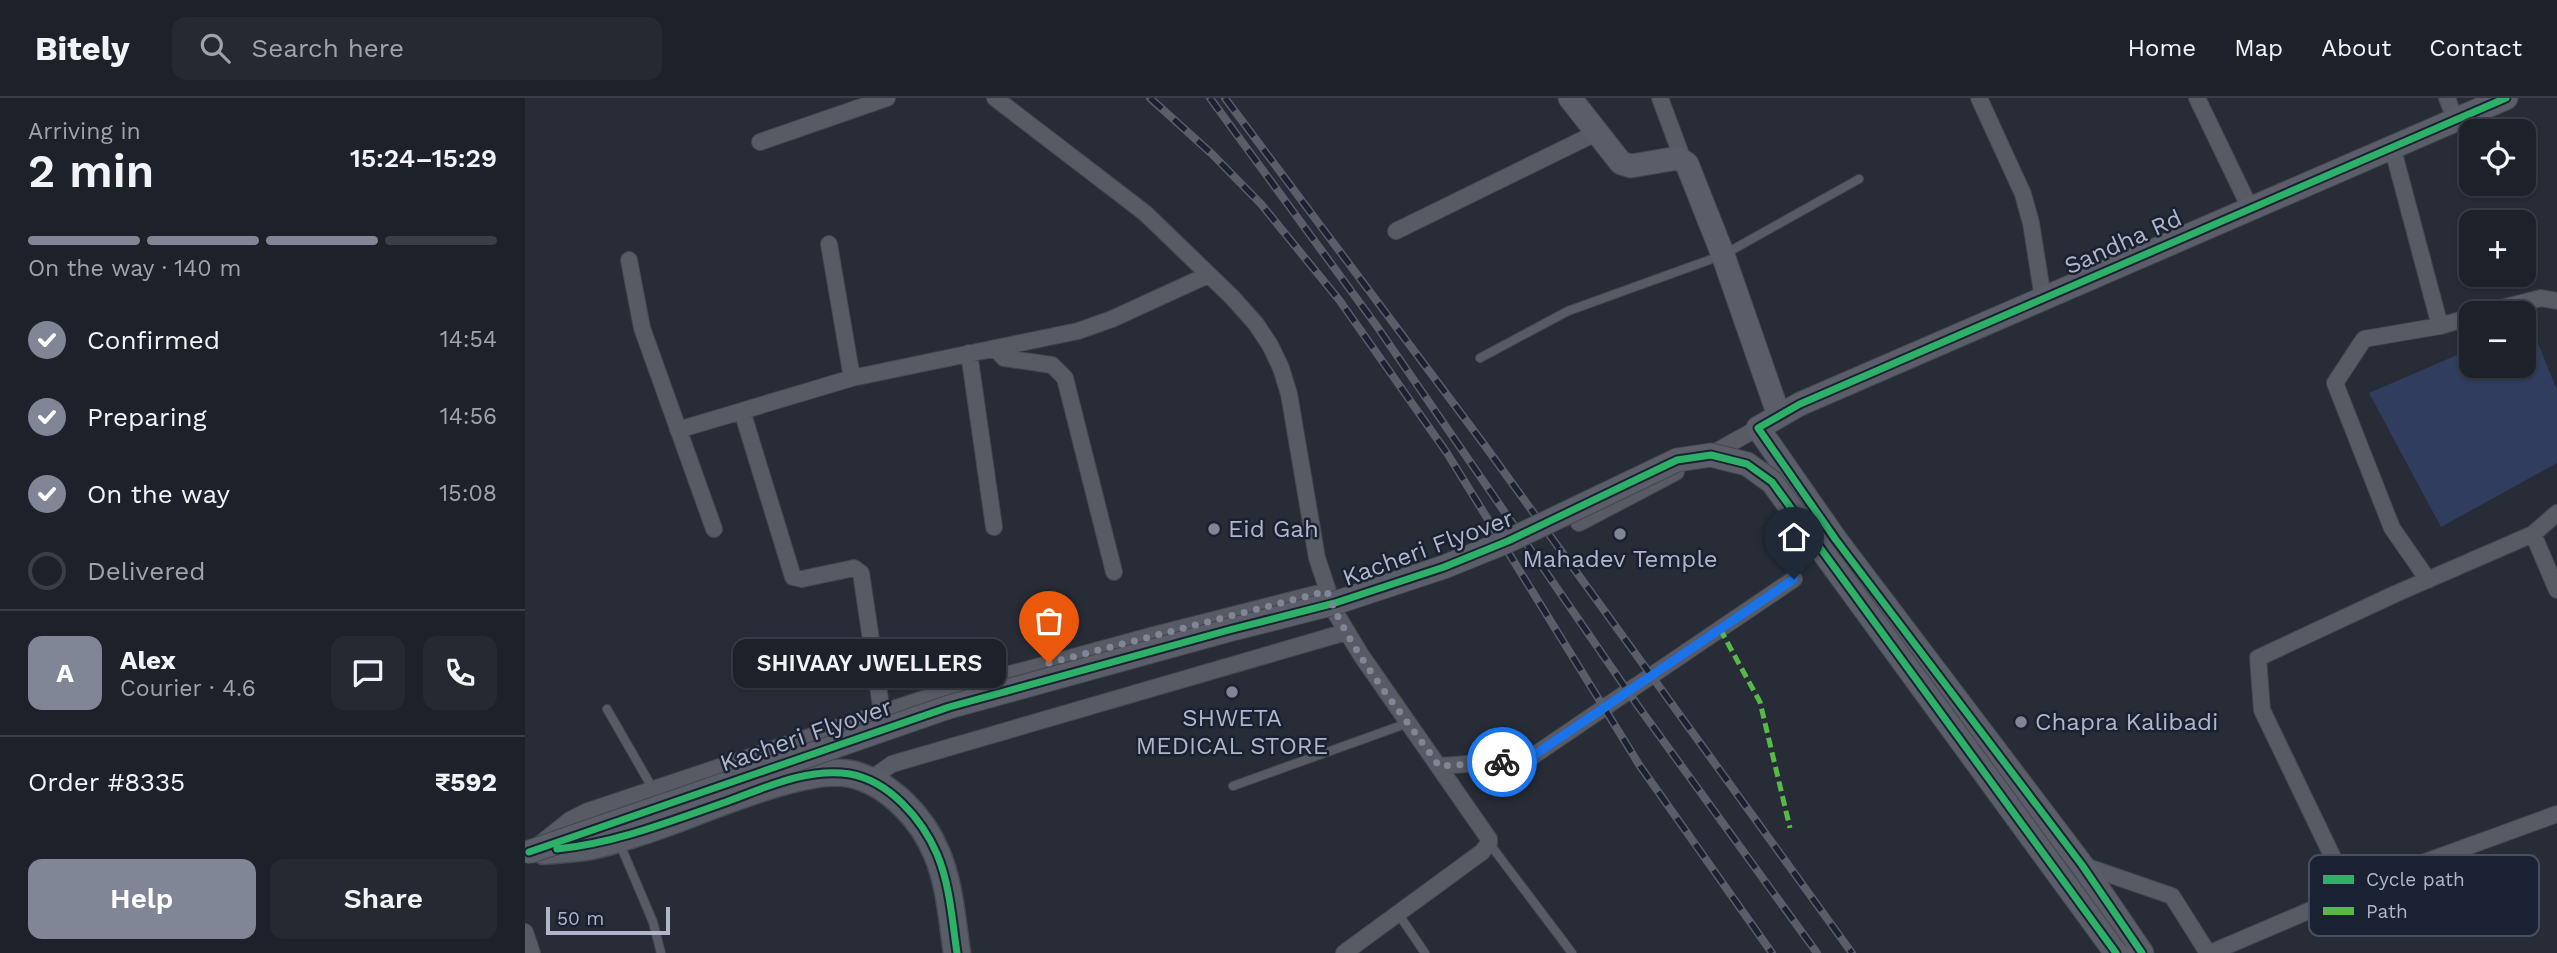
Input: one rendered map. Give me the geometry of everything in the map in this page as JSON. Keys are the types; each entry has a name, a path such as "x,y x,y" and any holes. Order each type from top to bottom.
{"main road":[{"path":"527,853 591,846 782,782 822,773 851,774 889,792 914,816 929,838 938,855 947,886 957,953"}],"street":[{"path":"760,142 887,98"},
{"path":"995,98 1145,214 1256,324 1281,368 1289,394 1317,558 1335,612 1346,632 1486,834 1489,844 1482,852 1344,953"},
{"path":"1570,98 1616,159 1625,166 1671,158 1683,160"},
{"path":"1660,98 1723,255 1779,416"},
{"path":"1979,98 2024,194 2043,298"},
{"path":"2197,98 2250,208"},
{"name":"Sandha Rd","path":"1758,428 1800,404 2392,146 2451,109 2506,98"},
{"path":"1396,231 1596,133"},
{"path":"2392,146 2440,326"},
{"path":"829,244 852,378"},
{"path":"629,260 642,328 714,529"},
{"path":"678,430 852,378 1078,331 1112,319 1208,275"},
{"path":"2530,301 2542,298 2557,301"},
{"path":"2428,580 2392,528 2335,383 2364,339 2459,320"},
{"path":"995,348 1004,358 1052,365 1065,378 1114,572"},
{"path":"969,353 994,527"},
{"path":"742,411 793,577 801,579 854,568 862,573 882,713"},
{"path":"1579,523 1758,428 1836,540 2082,865 2142,953"},
{"name":"Kacheri Flyover","path":"527,853 949,707 1335,603 1444,567 1509,541 1678,460 1711,455 1747,464 1772,482 2116,953"},
{"path":"2332,855 2262,710 2257,658 2533,534 2557,513"},
{"path":"2533,534 2557,590"},
{"path":"1439,766 1527,760 1794,579"},
{"path":"527,853 570,820 588,811 882,713 983,681 1327,591"},
{"path":"868,781 892,764 1346,632"},
{"path":"2444,855 2557,814"},
{"path":"2082,865 2172,896 2209,953 2309,910"},
{"path":"525,932 532,953"}],"lane":[{"path":"1480,358 1568,311 1723,255 1859,179"},
{"path":"607,709 653,789"},
{"path":"1233,786 1409,723"},
{"path":"617,838 653,922 661,953"},
{"path":"1489,844 1572,953"},
{"path":"1397,912 1425,953"}],"water":[{"path":"2536,339 2557,390 2557,463 2441,527 2369,393 2459,354 2459,378 2536,378"}],"railway":[{"path":"1150,98 1212,154 1261,204 1340,301 1447,453 1640,766 1772,953"},
{"path":"1210,98 1376,325 1638,706 1817,953"},
{"path":"1225,98 1483,443 1852,953"}],"marked path":[{"path":"1720,629 1760,702 1790,828"}],"cycle path":[{"path":"2142,953 2082,865 1836,540 1758,428 1800,404 2506,98"},
{"path":"529,852 949,707 1335,603 1444,567 1508,541 1677,460 1711,455 1747,464 1772,482 2116,953"},
{"path":"557,849 601,842 643,830 802,776 818,773 850,774 864,778 891,793 913,815 931,841 945,878 957,953"}],"way so far":[{"path":"1049,663 1327,591 1335,612 1361,655 1439,766 1502,762"}],"place":[{"name":"Eid Gah","path":"1214,529"},
{"name":"Mahadev Temple","path":"1620,534"},
{"name":"SHIVAAY JWELLERS","path":"1049,663"},
{"name":"SHWETA MEDICAL STORE","path":"1232,692"},
{"name":"Chapra Kalibadi","path":"2021,722"}],"route":[{"path":"1502,762 1527,760 1794,579"}]}
